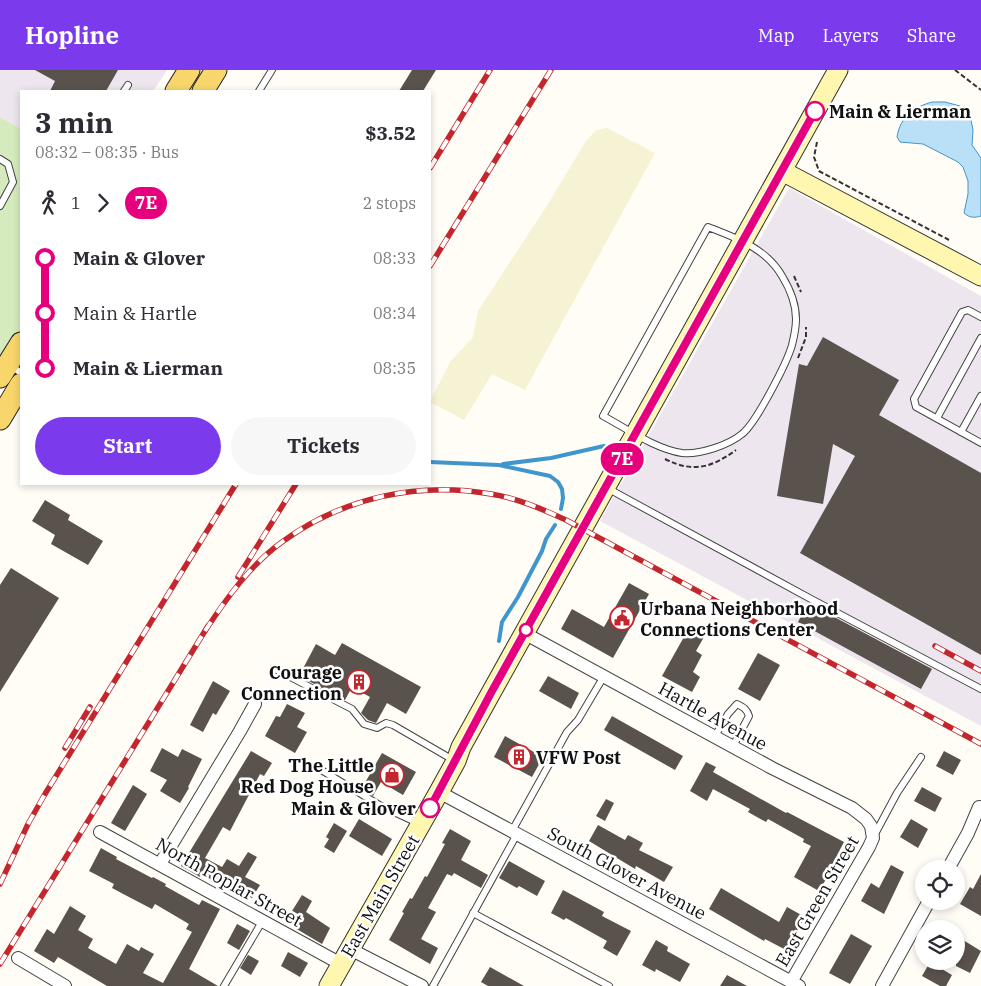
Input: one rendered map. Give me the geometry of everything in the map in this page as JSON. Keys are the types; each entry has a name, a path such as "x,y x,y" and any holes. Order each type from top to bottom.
{"main road":[{"path":"177,90 189,70"},
{"path":"204,90 216,70"},
{"name":"East Main Street","path":"329,986 439,792 456,761 461,747 524,633 838,70"},
{"path":"782,170 981,276"},
{"path":"7,368 20,345"},
{"path":"0,419 20,386"}],"street":[{"name":"Hartle Avenue","path":"524,633 852,808 866,818 871,826 873,838"},
{"path":"160,864 255,704"},
{"name":"South Glover Avenue","path":"439,792 797,985"},
{"path":"953,860 980,807"},
{"name":"North Poplar Street","path":"100,832 263,920 345,956 422,986"},
{"name":"East Green Street","path":"797,985 873,838"},
{"path":"882,986 924,910"},
{"path":"18,958 65,986"}],"lane":[{"path":"260,90 272,70"},
{"path":"0,160 8,164 13,182 1,203"},
{"path":"708,228 743,241 757,249 768,258 782,275 794,304 796,318 792,346 754,421 743,434 728,443 712,449 683,453 669,450 636,434 603,416 708,228"},
{"path":"981,317 968,310 962,312 914,399 916,407 981,443"},
{"path":"937,418 981,338"},
{"path":"960,432 981,396"},
{"path":"606,488 981,689"},
{"path":"277,670 352,709 364,724 377,728 386,723 393,725 456,761"},
{"path":"433,986 567,732 578,720 604,676"},
{"path":"715,736 728,714 737,704 742,706 748,711 749,716 733,746"},
{"path":"873,838 897,793 921,757"},
{"path":"323,771 381,806 421,824"},
{"path":"473,913 609,986"},
{"path":"224,986 263,920"}],"path":[{"path":"955,70 981,90"},
{"path":"961,74 963,70"},
{"path":"819,134 812,157 820,171 956,244"},
{"path":"793,275 801,292"},
{"path":"796,362 806,337 806,319"},
{"path":"661,458 679,466 698,468 724,459 738,448"}],"shaded area":[{"path":"0,70 167,70 154,90 20,90 20,128 0,117"},
{"path":"607,128 655,153 525,390 492,374 464,420 431,403 431,400 450,362 473,337 478,311 548,204 586,141 596,130"},
{"path":"789,188 981,296 981,726 600,521"}],"green space":[{"path":"0,117 20,128 20,345 0,377"}],"water":[{"path":"932,102 945,102 960,106 970,115 973,130 972,145 981,158 981,216 972,217 964,213 968,194 968,181 963,167 958,162 923,144 900,142 897,137 901,124 909,114 919,107"}],"building":[{"path":"35,70 118,70 107,90 50,90 55,81"},
{"path":"412,70 436,70 424,90 400,90"},
{"path":"823,337 899,380 879,415 981,473 981,655 800,553 855,456 833,444 823,504 777,496 799,364 807,366"},
{"path":"45,500 70,515 68,520 103,541 88,565 51,544 55,535 32,521"},
{"path":"11,568 59,598 0,692 0,585"},
{"name":"Urbana Neighborhood Connections Center","path":"629,583 649,594 613,658 561,629 572,609 604,627"},
{"path":"808,603 932,669 921,689 798,622"},
{"path":"689,628 704,637 696,651 702,655 693,672 700,677 692,692 662,676"},
{"name":"Courage Connection","path":"342,643 421,687 406,714 387,703 376,723 368,720 361,713 370,697 352,687 345,700 299,676 316,644 335,655"},
{"path":"758,653 780,665 760,701 738,689"},
{"path":"548,676 579,693 571,709 539,691"},
{"path":"213,681 230,691 216,715 213,713 203,732 190,725"},
{"path":"287,704 305,713 297,727 307,732 295,753 265,736 276,716 280,717"},
{"path":"612,716 683,756 675,770 604,730"},
{"name":"VFW Post","path":"505,736 543,757 532,777 494,757"},
{"path":"162,748 178,757 182,749 202,759 180,803 160,791 167,780 150,771"},
{"path":"251,751 272,763 264,776 260,774 230,831 223,827 205,858 222,867 227,859 239,866 248,852 257,857 245,877 260,885 252,898 227,884 225,888 202,874 200,877 181,866"},
{"path":"944,751 961,760 953,775 936,766"},
{"name":"The Little Red Dog House","path":"382,753 416,772 403,795 381,782 373,796 362,788"},
{"path":"706,762 716,767 713,772 786,813 844,842 832,865 834,866 819,891 794,877 811,846 803,842 804,839 768,819 766,822 748,812 750,809 713,789 707,801 690,791"},
{"path":"133,785 147,794 125,831 111,823"},
{"path":"922,787 942,798 935,812 914,801"},
{"path":"606,799 614,803 605,821 596,816"},
{"path":"359,819 392,839 382,856 349,836"},
{"path":"911,819 928,829 918,848 900,837"},
{"path":"334,823 347,831 334,853 324,847 329,839 326,837"},
{"path":"598,825 625,840 628,835 643,843 639,850 673,867 664,882 636,866 635,869 589,841"},
{"path":"450,829 471,841 461,860 488,875 481,888 454,873 452,876 447,874 428,908 436,912 421,939 438,948 430,964 389,940 410,898 412,899 425,876 427,877 445,844 442,843"},
{"path":"101,848 117,857 116,859 166,884 165,886 199,905 202,900 220,909 189,969 218,986 107,986 58,957 54,963 34,951 47,929 54,934 70,906 86,916 78,930 93,939 88,948 116,964 127,944 139,951 141,947 154,954 143,973 163,983 192,932 186,929 189,924 155,904 152,909 127,896 112,888 114,884 89,871"},
{"path":"509,861 545,881 537,896 499,878"},
{"path":"891,865 904,872 884,914 861,901 871,883 879,888"},
{"path":"981,874 981,916 965,907 965,896 970,887 973,889"},
{"path":"721,888 779,922 787,907 805,917 786,950 765,939 764,941 709,909"},
{"path":"563,890 604,912 602,916 631,931 617,956 603,948 607,941 566,918 564,920 551,913"},
{"path":"302,895 312,901 306,912 330,928 322,944 295,928 302,916 292,911"},
{"path":"237,924 250,931 239,950 227,943"},
{"path":"851,934 872,946 850,984 829,973"},
{"path":"656,940 668,947 667,951 690,964 680,982 656,969 655,972 642,965"},
{"path":"965,941 981,951 970,973 964,970"},
{"path":"288,952 308,963 300,977 281,966"},
{"path":"248,955 259,961 251,975 240,968"},
{"path":"490,967 524,986 488,986 481,982"},
{"path":"925,970 944,970 952,975 946,986 940,986 922,976"},
{"path":"727,975 747,986 720,986"}],"waterway":[{"path":"503,464 551,458 604,446"},
{"path":"431,462 499,465 550,476 558,482 562,489 561,509"},
{"path":"499,641 502,622 518,597 542,551 546,539 555,525"}],"railway":[{"path":"431,166 490,70"},
{"path":"431,264 551,70"},
{"path":"0,884 28,824 45,794 235,485"},
{"path":"238,577 295,485"},
{"path":"205,631 230,595 259,561 282,542 330,514 355,504 408,492 436,490 491,494 520,501 566,520 981,744"},
{"path":"0,964 208,626"},
{"path":"935,646 981,671"},
{"path":"65,748 90,707"}],"bus line":[{"name":"7E","path":"430,808 456,761 461,747 815,111"}],"place":[{"name":"Main & Lierman","path":"815,111"},
{"name":"Urbana Neighborhood Connections Center","path":"622,618"},
{"name":"Courage Connection","path":"359,682"},
{"name":"VFW Post","path":"519,757"},
{"name":"The Little Red Dog House","path":"392,775"},
{"name":"Main & Glover","path":"430,808"}]}
